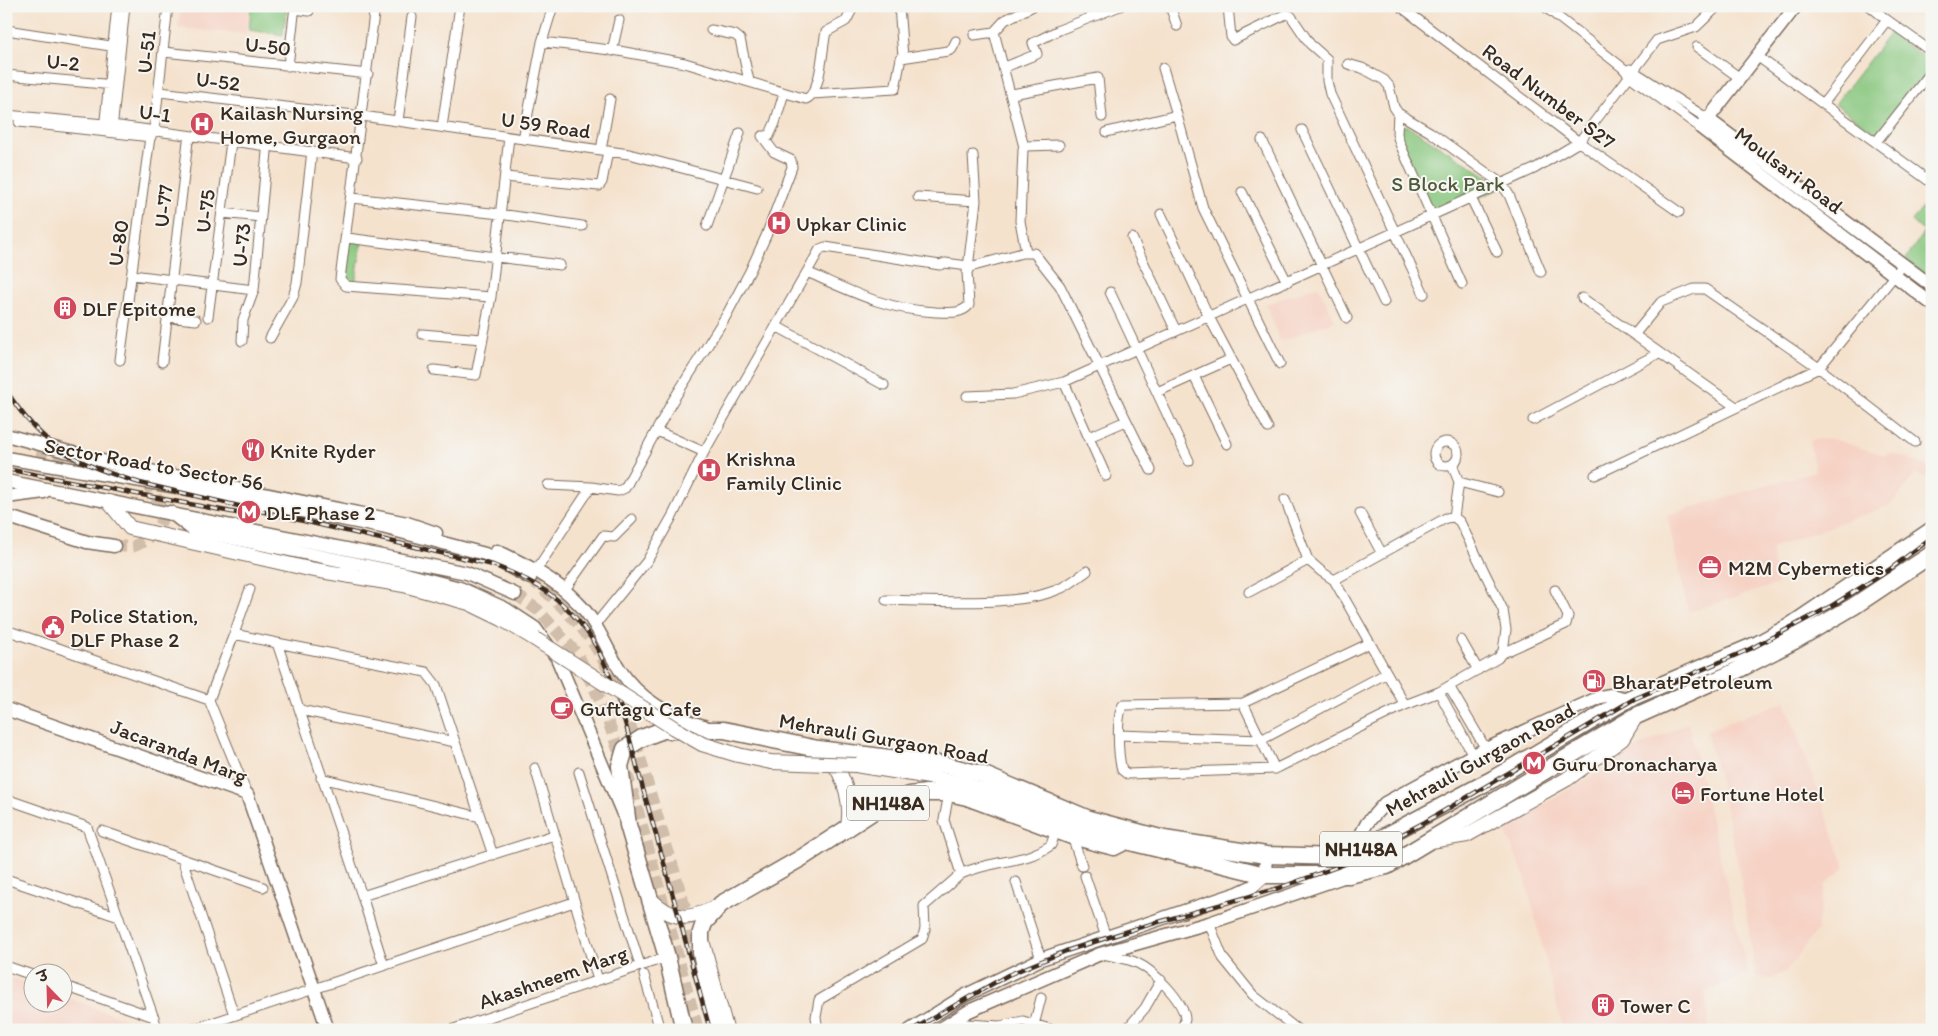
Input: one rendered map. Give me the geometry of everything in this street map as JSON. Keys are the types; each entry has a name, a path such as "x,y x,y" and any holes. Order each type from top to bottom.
{"highway":[{"name":"Mehrauli Gurgaon Road","path":"684,1030 667,957 628,825 620,766 625,749 642,738 663,730 724,730 818,749 944,766 984,775 1089,819 1164,839 1266,855 1350,855 1493,779 1628,699 1766,640 1789,627 1932,530"},
{"path":"1902,552 1914,567"},
{"name":"Mehrauli Gurgaon Road","path":"701,932 704,923 722,904 847,830 883,805 910,795 949,793 967,797 1072,836 1114,847 1126,841 1265,875 1349,875 1387,866 1636,716 1730,674 1794,641 1854,606 1932,554"},
{"path":"701,932 701,953 718,1030"}],"main road":[{"path":"109,502 130,528 309,569 404,585 469,603 502,619 702,744 771,762 856,765 938,779 980,789 1086,829 1126,841"},
{"path":"818,749 834,764 843,784 850,809 847,830"},
{"path":"650,899 661,909 676,916 698,916 722,904"}],"street":[{"path":"6,121 108,128 117,47 118,6"},
{"path":"117,47 125,6"},
{"name":"U-51","path":"154,135 168,6"},
{"path":"375,6 357,161 340,279 346,286 491,298"},
{"path":"442,128 460,6"},
{"path":"523,139 542,42 553,6"},
{"path":"542,42 671,60 749,80 784,93 808,99 812,94 823,57 826,32 846,21 854,6"},
{"path":"812,94 895,89 899,60 902,57 899,6"},
{"path":"974,35 994,32 1005,20 1033,6"},
{"path":"1005,67 1037,54 1033,43 1120,6"},
{"path":"1170,6 1177,26"},
{"path":"1228,6 1231,37 1233,40 1286,14 1290,16 1310,44 1324,55 1328,62 1327,82 1330,94 1424,294"},
{"name":"Road Number S27","path":"1400,6 1580,142 1679,212"},
{"path":"1411,14 1417,6"},
{"name":"Moulsari Road","path":"1544,6 1623,68 1705,123 1799,195 1894,276 1932,304"},
{"path":"967,396 1013,394 1064,382 1534,169 1580,142 1657,40 1696,28 1718,6"},
{"path":"1705,123 1796,6"},
{"path":"1870,6 1932,52"},
{"path":"288,66 295,8 309,11"},
{"path":"398,121 412,17"},
{"path":"612,51 619,20"},
{"path":"1822,104 1887,20"},
{"path":"7,30 117,47"},
{"path":"711,30 740,39 749,80"},
{"path":"994,32 1005,67 1024,147 1022,151 1020,214 1026,252"},
{"path":"902,57 948,51 956,41"},
{"path":"1697,47 1740,78"},
{"name":"U-50","path":"164,52 368,74"},
{"path":"1758,56 1932,183"},
{"path":"1348,64 1362,68 1384,80 1389,86 1394,107 1398,114 1442,140 1502,184 1509,195 1541,272"},
{"path":"1163,68 1203,208 1280,364"},
{"path":"1876,142 1932,71"},
{"name":"U-2","path":"6,75 113,85"},
{"path":"1012,94 1098,78 1102,116"},
{"name":"U-52","path":"160,92 362,116"},
{"path":"548,485 591,487 618,491 625,488 730,308 758,254 778,208 792,162 771,150 762,136 768,136 773,129 784,93"},
{"path":"505,177 595,187 602,182 610,99"},
{"path":"1398,114 1398,140 1462,284"},
{"name":"U-1","path":"6,115 357,161"},
{"name":"U 59 Road","path":"362,116 629,154 757,188"},
{"path":"1107,132 1177,116"},
{"path":"1302,130 1384,302"},
{"path":"707,226 722,178 740,133"},
{"name":"U-80","path":"120,360 154,135"},
{"path":"434,370 476,375 491,298 509,137"},
{"name":"U-77","path":"162,362 190,139"},
{"path":"1262,140 1347,318"},
{"name":"U-1","path":"231,144 267,152 312,154"},
{"name":"U-75","path":"208,318 231,144"},
{"path":"1024,147 1059,145"},
{"name":"U-73","path":"242,341 243,320 254,290 267,152"},
{"path":"270,338 293,296 297,283 312,154"},
{"path":"807,272 880,304 920,311 962,311 969,305 968,267 976,201 973,155"},
{"path":"1242,192 1287,282"},
{"name":"Moulsari Road","path":"1799,195 1932,286"},
{"path":"918,197 976,201"},
{"path":"352,198 500,214 582,226"},
{"path":"1472,198 1497,252"},
{"path":"222,213 261,217"},
{"path":"1161,214 1209,317 1268,428"},
{"path":"347,238 560,265"},
{"path":"1132,238 1176,332"},
{"path":"595,625 647,561 673,515 704,452 818,250 824,247 940,265 968,267 1026,252 1037,256 1060,286 1151,470"},
{"path":"1594,475 1818,368 1903,265"},
{"path":"132,275 254,290"},
{"path":"1634,334 1661,302 1702,288 1818,368 1915,442"},
{"path":"1110,292 1190,461"},
{"path":"1582,298 1736,407"},
{"path":"167,317 196,320"},
{"path":"776,326 884,385"},
{"path":"422,334 482,339"},
{"path":"1532,420 1659,353"},
{"path":"1157,392 1231,359"},
{"path":"1194,376 1227,444"},
{"path":"1064,382 1106,476"},
{"path":"1088,437 1126,420"},
{"path":"657,431 704,452"},
{"path":"6,435 82,455 407,523 436,533 481,544 564,590 578,602 595,625 620,670 636,691 683,720 724,730"},
{"path":"6,444 38,450"},
{"path":"30,463 82,455"},
{"name":"Sector Road to Sector 56","path":"6,458 201,491 382,527"},
{"path":"1452,465 1459,482 1454,517"},
{"name":"Sector Road to Sector 56","path":"6,482 170,512 286,537 467,572 515,594"},
{"path":"1459,482 1498,492"},
{"path":"533,574 591,487"},
{"path":"6,498 48,490"},
{"path":"274,496 288,508"},
{"path":"1285,499 1308,560 1334,580 1405,705"},
{"path":"170,512 194,530 406,574 460,588 506,608 535,628 557,658 598,759 628,825"},
{"path":"1360,513 1381,552"},
{"path":"6,516 87,542 114,546"},
{"path":"1334,580 1381,552 1446,518 1454,517 1460,522 1503,610 1506,624 1501,654"},
{"path":"564,590 603,536 614,537 632,519"},
{"path":"382,527 485,554 533,574"},
{"path":"382,527 436,533"},
{"path":"1249,592 1308,560"},
{"path":"886,600 941,602 1034,597 1064,587 1087,571"},
{"path":"247,794 209,700 250,589"},
{"path":"1370,643 1243,703 1128,704 1121,709 1118,735 1120,767 1127,774 1274,769 1405,705 1439,692 1478,670 1501,654 1566,624 1568,616 1555,590"},
{"path":"6,630 209,700"},
{"path":"234,634 426,672 436,684 493,855"},
{"path":"1461,640 1478,670"},
{"path":"277,643 384,966"},
{"path":"1118,735 1261,740 1387,673"},
{"path":"1449,686 1486,749"},
{"path":"1439,692 1473,756"},
{"path":"939,1030 969,1011 1098,955 1209,923 1349,875 1350,855 1367,822 1385,803 1486,749 1600,697 1611,695 1628,699"},
{"path":"1243,703 1274,769"},
{"name":"Jacaranda Marg","path":"6,709 247,794 328,1030"},
{"path":"300,710 455,742"},
{"path":"535,768 598,980"},
{"path":"579,772 640,965"},
{"path":"321,778 480,817"},
{"path":"949,793 944,820 961,874"},
{"path":"6,799 86,827 158,1030"},
{"path":"818,1030 816,1017 819,1000 922,939 926,929 924,906 961,874 972,868 1006,862 1041,851 1051,845 1056,830"},
{"path":"102,831 263,887"},
{"path":"362,896 554,835"},
{"path":"1072,836 1082,866"},
{"path":"910,1030 964,996 1041,959 1238,893 1252,886 1265,875 1266,855"},
{"path":"182,859 234,1015"},
{"path":"1085,876 1106,937"},
{"path":"6,879 119,917"},
{"path":"1016,882 1041,959"},
{"path":"1252,886 1265,904"},
{"path":"191,1030 574,902"},
{"path":"1209,923 1223,958 1253,995 1298,1030"},
{"path":"701,932 709,951 729,1030"},
{"path":"1091,942 1098,955"},
{"path":"1098,955 1135,962 1151,970 1161,980 1182,1012 1185,1019 1181,1030"},
{"name":"Akashneem Marg","path":"451,1030 667,957"},
{"path":"6,966 22,972"},
{"path":"644,976 660,1030"},
{"path":"1126,1030 1146,1008 1161,980"},
{"path":"72,988 154,1017"},
{"path":"1034,1027 1040,998"},
{"path":"950,1023 999,1028 1016,1022 1053,1030"}],"shaded area":[{"path":"181,6 249,6 246,34 178,28"},
{"path":"1318,286 1335,320 1280,342 1266,304"},
{"path":"1829,438 1884,455 1891,453 1931,468 1926,478 1915,474 1890,505 1771,548 1778,584 1688,612 1667,515 1815,471 1809,441"},
{"path":"1785,701 1845,867 1825,885 1817,930 1786,971 1771,979 1756,976 1739,870 1721,786 1706,731"},
{"path":"1688,723 1748,974 1705,992 1709,1030 1563,1030 1525,877 1504,829 1639,747"},
{"path":"6,976 22,982 22,1014 72,1014 72,999 141,1025 142,1030 6,1030"}],"green space":[{"path":"251,6 287,6 283,35 249,30"},
{"path":"1890,33 1932,63 1932,67 1876,134 1835,104"},
{"name":"S Block Park","path":"1406,125 1504,187 1435,216 1397,132"},
{"path":"1930,197 1932,198 1932,218 1923,231 1912,221"},
{"path":"1923,233 1932,240 1930,279 1906,259"},
{"path":"349,241 362,242 355,285 346,285"}],"tunnel":[{"path":"37,450 67,458"},
{"path":"114,546 134,546 151,536 158,529 162,514 160,506 157,498 141,479"},
{"path":"530,578 581,627 595,646 615,684 636,745 682,897 696,952"},
{"path":"515,594 538,610 578,655 602,704 631,786 698,1030"}],"railway":[{"path":"6,390 34,427 48,440 79,460 117,476 140,483 493,565 521,577 557,599 587,632 597,648 614,686 710,1030"},
{"path":"6,469 242,514"},
{"path":"912,1030 1008,975 1066,951 1134,929 1279,888 1348,863 1425,822 1634,699 1750,649 1833,605 1889,570 1932,537"}],"place":[{"name":"Kailash Nursing Home, Gurgaon","path":"202,124"},
{"name":"Upkar Clinic","path":"779,223"},
{"name":"DLF Epitome","path":"65,308"},
{"name":"Knite Ryder","path":"253,450"},
{"name":"Krishna Family Clinic","path":"709,470"},
{"name":"DLF Phase 2","path":"249,512"},
{"name":"M2M Cybernetics","path":"1710,567"},
{"name":"Police Station, DLF Phase 2","path":"53,627"},
{"name":"Bharat Petroleum","path":"1594,681"},
{"name":"Guftagu Cafe","path":"562,708"},
{"name":"Guru Dronacharya","path":"1534,763"},
{"name":"Fortune Hotel","path":"1683,793"},
{"name":"Tower C","path":"1603,1005"}]}
